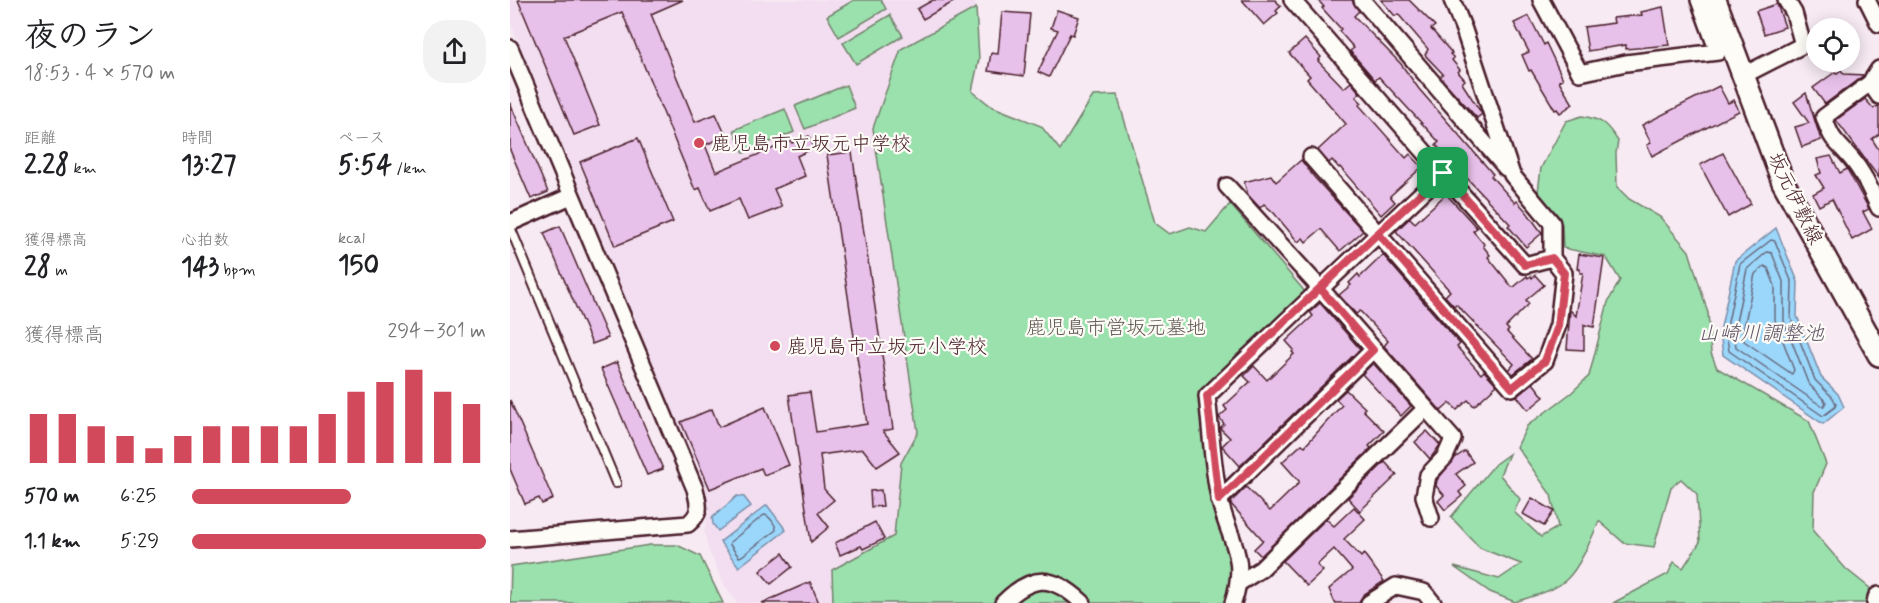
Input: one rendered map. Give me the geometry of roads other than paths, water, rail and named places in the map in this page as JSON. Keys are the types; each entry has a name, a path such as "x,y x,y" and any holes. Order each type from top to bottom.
{"main road":[{"name":"坂元伊敷線","path":"1715,0 1784,182 1879,355"},
{"path":"1878,603 1879,598"}],"street":[{"path":"1292,0 1525,265 1552,258"},
{"path":"1311,157 1512,388 1545,361 1558,326 1564,273 1552,258 1552,223 1362,0"},
{"path":"1442,0 1453,5 1464,30 1512,175"},
{"path":"1541,0 1580,73 1617,64 1718,52 1699,0"},
{"path":"1744,75 1762,68 1803,45 1794,13 1786,0"},
{"path":"1867,0 1879,24"},
{"path":"510,48 690,478 699,507 696,517 688,524 510,539"},
{"path":"1879,69 1870,82 1824,117 1831,138 1851,158 1870,186 1879,208"},
{"path":"1870,82 1879,96"},
{"path":"1233,603 1239,583 1238,555 1219,500 1207,396 1443,173"},
{"path":"1227,186 1452,439 1445,458 1428,475 1424,496 1431,518"},
{"path":"510,223 571,196"},
{"path":"1219,500 1373,350"},
{"path":"1239,583 1261,569 1425,409"},
{"path":"1003,603 1013,593 1041,580 1054,582 1067,588 1083,603"},
{"path":"1369,603 1396,586 1424,592 1433,603"}],"lane":[{"path":"510,227 616,483"}],"water":[{"name":"山崎川調整池","path":"1776,228 1798,282 1797,316 1821,377 1838,394 1844,407 1823,424 1723,355 1720,332 1735,261"},
{"path":"737,496 744,497 751,506 718,531 712,518"},
{"path":"767,505 786,530 739,567 720,542"}],"place":[{"name":"鹿児島市立坂元中学校","path":"699,143"},
{"name":"鹿児島市立坂元小学校","path":"775,346"}],"park label":[{"name":"鹿児島市営坂元墓地","path":"1116,327"}]}
